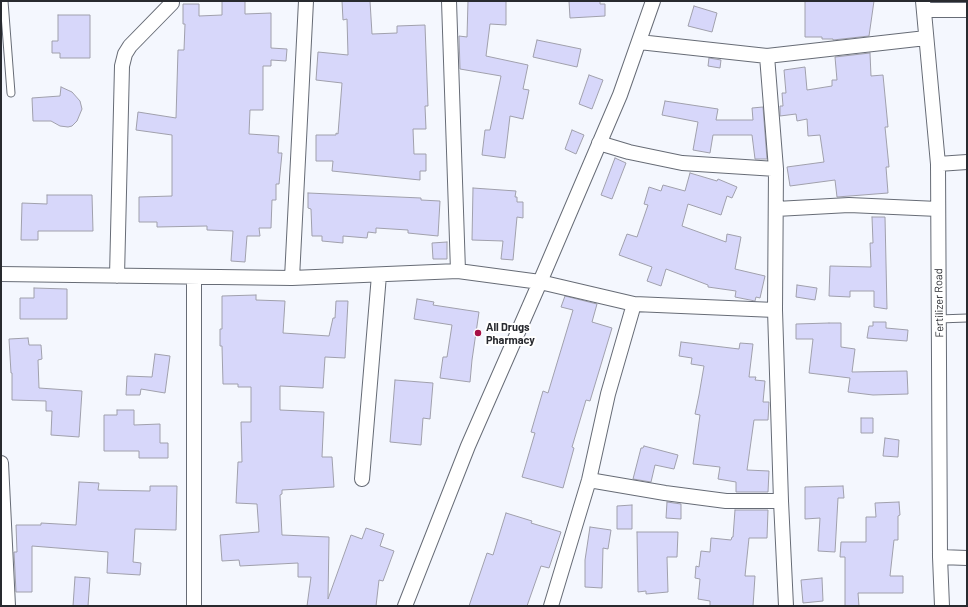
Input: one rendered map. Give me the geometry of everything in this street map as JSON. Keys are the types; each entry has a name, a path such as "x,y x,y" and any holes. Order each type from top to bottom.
{"street":[{"path":"292,278 306,1"},
{"path":"449,1 458,271"},
{"path":"405,606 468,446 620,95 653,1"},
{"path":"117,276 122,66 125,54 130,46 172,4"},
{"path":"923,5 967,10"},
{"name":"Fertilizer Road","path":"923,5 938,164 940,557 942,606"},
{"path":"639,42 768,56 926,38"},
{"path":"768,56 776,169 775,310 786,606"},
{"path":"599,143 629,152 682,163 776,169"},
{"path":"938,164 967,162"},
{"path":"776,209 849,205 938,209"},
{"path":"1,274 292,278 458,271 540,282 634,304 775,310"},
{"path":"362,479 379,275"},
{"path":"194,277 194,606"},
{"path":"551,606 588,480 608,394 634,304"},
{"path":"1,463 5,599"},
{"path":"588,480 665,493 726,500 781,501"},
{"path":"940,557 967,558"}],"lane":[{"path":"4,1 12,93"},
{"path":"939,319 967,318"}],"building":[{"path":"222,1 245,1 245,14 271,13 271,48 287,49 286,61 271,60 271,66 263,66 263,110 250,110 249,134 279,136 278,153 282,153 279,184 276,184 276,200 272,200 271,228 259,228 260,236 247,236 245,262 231,261 233,231 207,230 207,226 157,227 157,222 139,222 139,197 172,196 172,135 136,130 138,112 176,118 178,50 184,50 185,24 183,24 183,4 199,4 199,16 222,15"},
{"path":"342,1 370,1 372,34 397,33 397,26 425,25 428,106 425,106 426,129 413,129 414,154 426,154 426,171 420,171 420,180 332,171 333,161 316,161 316,135 338,134 342,83 316,80 318,52 348,55 347,19 343,20"},
{"path":"468,1 506,1 506,25 490,24 486,56 528,65 523,89 529,90 523,119 510,116 505,158 482,155 485,130 490,130 501,76 460,69 459,36 467,37"},
{"path":"569,1 600,1 600,4 605,4 605,16 570,18"},
{"path":"805,1 874,1 869,36 833,40 822,39 822,37 805,37"},
{"path":"694,6 717,13 712,32 688,26"},
{"path":"58,15 90,15 90,58 60,58 60,53 52,53 52,41 58,41"},
{"path":"537,40 581,49 577,67 533,57"},
{"path":"870,53 871,76 883,75 888,127 885,127 889,167 886,167 888,193 837,197 835,180 790,186 787,167 824,162 820,135 808,136 807,119 797,121 796,114 780,116 780,106 783,106 782,93 786,93 784,70 805,67 807,90 832,86 832,80 837,80 835,57"},
{"path":"709,58 721,60 720,68 708,66"},
{"path":"589,75 603,80 592,109 579,104"},
{"path":"61,87 72,92 80,101 82,109 77,121 72,126 68,127 60,126 51,121 33,121 32,98 60,96"},
{"path":"665,101 718,109 716,120 753,120 752,108 763,107 767,159 755,159 752,135 713,135 710,153 693,150 698,122 662,115"},
{"path":"572,130 584,135 576,154 565,149"},
{"path":"615,158 626,163 612,199 601,195"},
{"path":"690,173 717,181 718,179 737,187 732,198 727,196 721,215 688,204 682,226 726,242 727,234 741,237 735,269 765,276 760,298 756,297 755,301 735,297 736,291 708,287 708,285 666,269 661,286 647,281 652,267 619,255 627,234 637,237 648,205 644,204 649,187 661,191 663,185 685,191"},
{"path":"473,188 516,191 515,197 517,197 517,202 523,202 523,218 517,217 513,260 501,259 503,241 472,240"},
{"path":"308,193 421,198 421,200 440,201 438,236 408,233 408,230 376,228 376,233 368,232 367,238 343,236 343,243 322,241 322,236 312,236 311,209 308,208"},
{"path":"47,195 92,195 93,231 38,231 38,240 21,240 22,203 47,204"},
{"path":"872,217 885,217 887,309 874,307 874,291 850,291 850,297 829,296 830,266 871,267 870,243 873,243"},
{"path":"447,242 447,259 433,259 432,243"},
{"path":"797,285 817,288 815,300 796,297"},
{"path":"34,288 67,289 67,319 20,319 20,298 34,298"},
{"path":"256,295 256,300 285,301 283,333 329,336 333,318 335,318 336,301 348,301 345,358 325,357 323,388 280,386 280,410 324,412 322,457 332,457 334,487 282,490 282,494 280,495 282,535 329,537 328,599 351,535 362,539 366,528 384,534 380,546 394,551 383,581 379,580 376,606 307,606 311,577 298,577 298,563 240,566 239,560 222,561 220,535 259,532 257,504 236,503 238,462 242,462 241,422 251,422 251,387 238,387 238,384 223,384 222,346 220,346 220,329 222,329 222,296"},
{"path":"565,296 597,304 592,322 612,328 590,401 586,400 572,447 574,448 563,488 522,477 535,433 531,432 543,391 548,393 573,310 561,307"},
{"path":"417,299 434,302 433,305 479,312 470,382 440,378 443,357 447,357 452,325 414,319"},
{"path":"873,322 886,322 886,328 908,330 907,341 867,338 869,326 873,326"},
{"path":"841,323 841,347 855,349 852,372 907,371 908,394 873,395 848,392 850,378 809,373 813,339 796,339 796,324"},
{"path":"28,338 29,345 41,345 42,359 38,360 39,388 82,391 79,437 51,435 52,411 46,411 46,401 12,400 12,373 9,339"},
{"path":"681,342 739,349 740,343 753,344 749,377 756,377 755,380 765,381 763,402 769,402 768,420 754,420 747,470 769,471 768,492 736,492 736,482 718,479 720,467 693,464 700,415 695,414 704,366 691,364 692,358 679,356"},
{"path":"155,354 170,356 165,393 141,389 140,395 126,395 127,376 152,377"},
{"path":"395,380 433,383 430,419 423,418 421,445 390,442"},
{"path":"117,410 134,410 134,425 160,424 160,443 168,443 168,458 139,458 139,451 104,451 104,415 117,415"},
{"path":"861,418 873,418 873,433 861,433"},
{"path":"885,438 899,440 898,457 883,456"},
{"path":"644,446 678,455 674,469 655,465 651,482 633,479 641,448"},
{"path":"79,482 99,483 98,490 150,491 150,486 177,486 176,530 135,529 133,562 141,563 140,575 107,573 108,552 32,546 32,592 16,592 14,552 17,552 16,525 41,525 41,523 76,525"},
{"path":"843,486 844,498 838,498 835,552 818,551 820,518 805,519 805,487"},
{"path":"667,502 681,504 681,519 666,518"},
{"path":"899,502 900,515 898,516 898,540 894,540 890,576 903,576 903,593 858,593 859,606 845,606 845,557 840,557 841,542 866,542 866,517 876,517 875,503"},
{"path":"632,505 632,529 617,529 617,506"},
{"path":"735,510 768,510 767,538 749,538 745,576 755,576 753,606 710,606 710,601 698,599 700,579 695,578 696,566 699,567 701,551 710,552 711,538 731,540 733,537"},
{"path":"506,513 532,521 531,523 561,532 549,568 541,566 527,606 469,606 487,553 493,555"},
{"path":"590,527 611,530 608,549 603,548 602,588 585,587 585,560"},
{"path":"637,532 678,532 677,557 667,557 668,592 646,594 646,591 638,592"},
{"path":"75,577 90,578 88,606 73,606"},
{"path":"822,578 823,601 803,603 801,580"}],"place":[{"name":"All Drugs Pharmacy","path":"478,333"}]}
